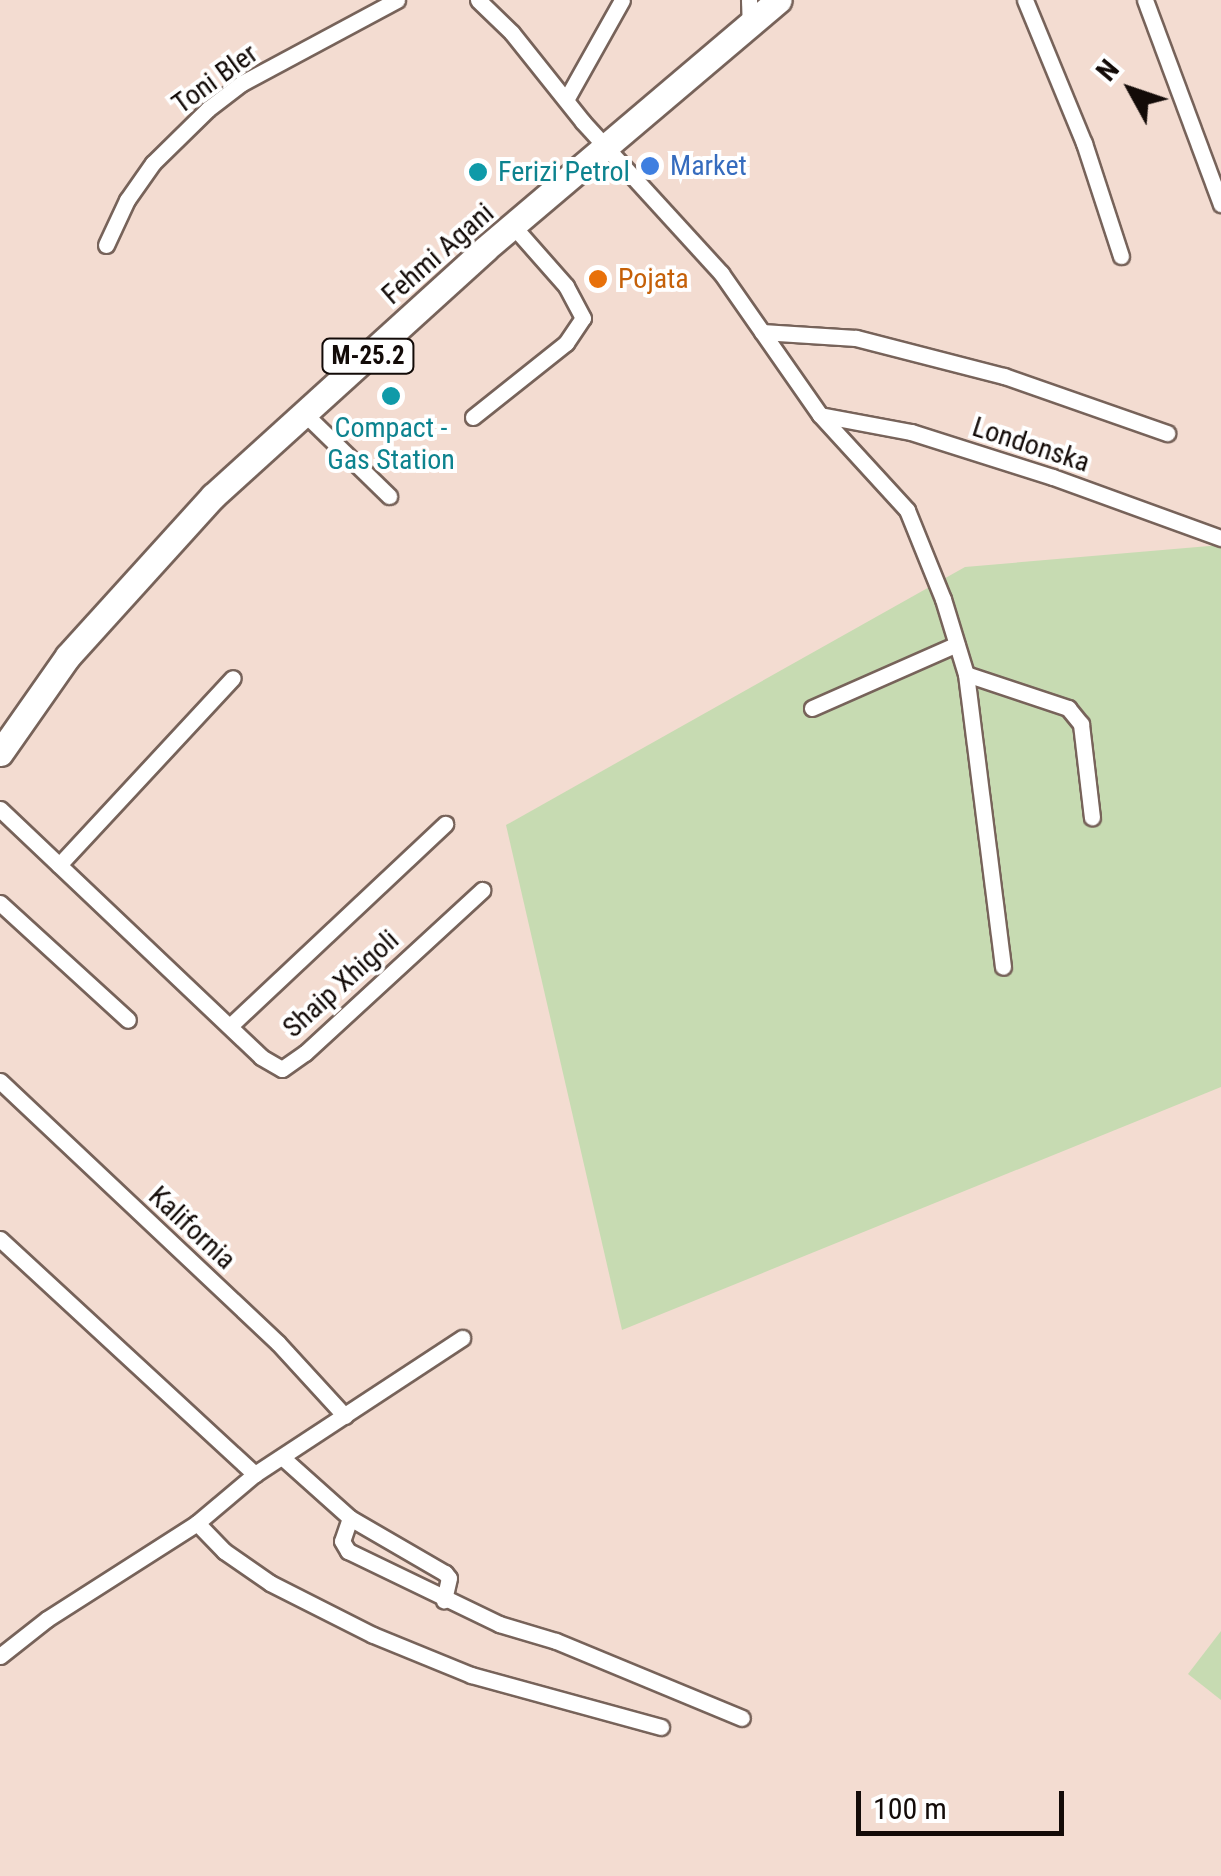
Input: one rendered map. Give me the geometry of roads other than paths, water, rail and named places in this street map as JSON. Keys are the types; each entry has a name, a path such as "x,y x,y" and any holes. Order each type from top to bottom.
{"main road":[{"name":"Fehmi Agani","path":"0,754 68,656 202,507 514,227 607,149 750,12 779,0"}],"street":[{"name":"Toni Bler","path":"106,245 127,200 153,164 208,109 242,84 396,0"},
{"path":"478,0 721,273 820,415 907,510 920,534 966,674 1004,967"},
{"path":"567,98 622,0"},
{"path":"1026,0 1084,143 1120,256"},
{"path":"1145,0 1221,204"},
{"path":"473,417 566,343 583,318 566,286 514,227"},
{"path":"762,332 803,332 873,342 1004,376 1167,433"},
{"path":"304,413 389,496"},
{"name":"Londonska","path":"820,415 911,432 1053,477 1221,538"},
{"path":"812,708 957,644"},
{"path":"966,674 1068,708 1081,724 1092,817"},
{"path":"60,865 233,678"},
{"name":"Shaip Xhigoli","path":"0,809 262,1057 282,1068 305,1053 482,890"},
{"name":"Shaip Xhigoli","path":"231,1026 444,824"},
{"path":"0,902 128,1020"},
{"name":"Kalifornia","path":"0,1082 278,1343 345,1416"},
{"path":"0,1239 254,1474"},
{"path":"0,1656 47,1619 197,1523 254,1474 284,1458 462,1338"},
{"path":"284,1458 358,1526 445,1573 449,1578 444,1600"},
{"path":"350,1518 342,1541 348,1552 444,1600 678,1688 742,1718"},
{"path":"197,1523 224,1550 270,1583 374,1636 470,1675 661,1726"}],"place":[{"name":"Market","path":"650,166"},
{"name":"Ferizi Petrol","path":"478,172"},
{"name":"Pojata","path":"598,279"},
{"name":"Compact - Gas Station","path":"391,396"}]}
